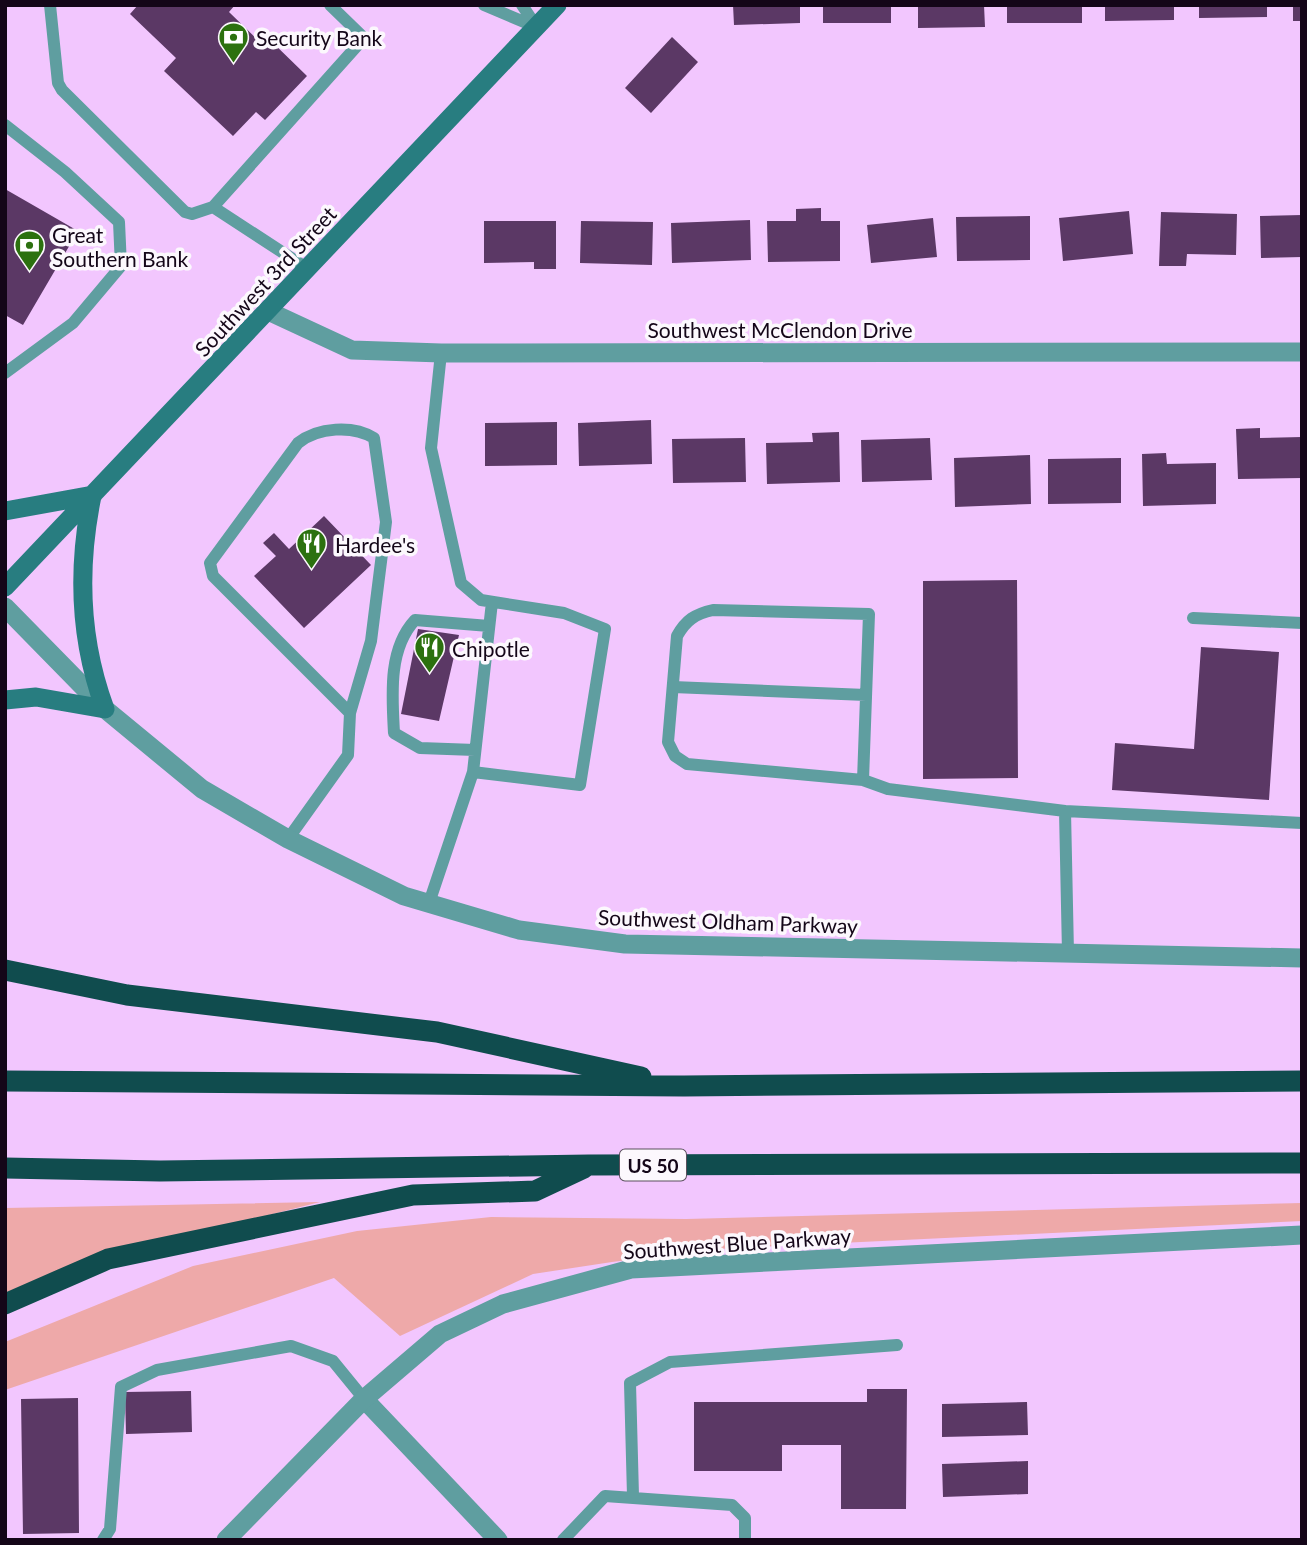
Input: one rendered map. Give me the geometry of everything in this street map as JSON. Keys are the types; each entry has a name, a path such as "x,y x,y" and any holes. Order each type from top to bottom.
{"highway":[{"path":"5,970 127,995 437,1032 684,1086"},
{"path":"5,1082 684,1086 1302,1081"},
{"name":"US 50","path":"5,1168 160,1171 589,1165 1302,1163"},
{"path":"5,1304 108,1259 413,1195 535,1191 589,1165"}],"main road":[{"name":"Southwest 3rd Street","path":"5,587 557,5"},
{"path":"5,511 93,495 83,542 84,632 95,683 105,709"},
{"path":"5,700 36,697 105,709"}],"street":[{"name":"Southwest McClendon Drive","path":"268,311 352,350 441,353 1302,352"},
{"name":"Southwest Oldham Parkway","path":"5,607 105,709 202,789 288,839 404,896 519,930 625,944 1302,958"},
{"name":"Southwest Blue Parkway","path":"226,1540 364,1399 440,1334 503,1304 631,1269 1302,1235"},
{"path":"364,1399 498,1540"}],"lane":[{"path":"50,5 56,73 62,90 185,212 192,214 213,207 364,38 330,5"},
{"path":"484,5 536,27"},
{"path":"522,5 536,27"},
{"path":"5,125 65,172 119,222 121,266 73,323 5,373"},
{"path":"213,207 308,269"},
{"path":"441,353 431,449 461,583 481,600 564,613 605,629 580,785 473,772"},
{"path":"288,839 348,755 350,713 371,641 386,522 374,439 361,430 311,433 305,438 210,563 213,576 350,713"},
{"path":"429,903 473,772 492,601"},
{"path":"863,780 869,614 713,610 691,617 677,636 668,742 675,755 687,764 863,780 888,789 1065,811 1302,823"},
{"path":"1193,618 1302,623"},
{"path":"475,750 420,748 394,733 392,689 402,634 415,620 489,626"},
{"path":"673,687 866,695"},
{"path":"1065,811 1068,953"},
{"path":"633,1496 630,1383 670,1362 897,1345"},
{"path":"103,1540 110,1529 121,1387 157,1370 291,1346 333,1362 364,1399"},
{"path":"563,1540 605,1496 732,1505 745,1518 745,1540"}],"shaded area":[{"path":"320,1202 178,1238 5,1310 5,1208"},
{"path":"1302,1203 1302,1221 717,1249 612,1262 533,1274 400,1336 334,1278 5,1390 5,1342 193,1266 357,1231 491,1217 686,1219"}],"building":[{"name":"Security Bank","path":"138,5 235,5 229,12 262,44 268,38 307,76 265,120 256,112 233,136 164,71 176,58 130,14"},
{"path":"733,5 800,5 800,23 734,25"},
{"path":"823,5 891,5 891,23 823,23"},
{"path":"918,5 984,5 985,27 918,28"},
{"path":"1007,5 1082,5 1082,23 1007,23"},
{"path":"1105,5 1174,5 1174,20 1105,21"},
{"path":"1199,5 1267,5 1267,17 1199,18"},
{"path":"1293,5 1302,5 1302,21 1293,21"},
{"path":"672,37 698,62 651,113 625,88"},
{"name":"Great Southern Bank","path":"5,189 78,231 23,325 5,315"},
{"path":"821,208 821,221 840,221 840,261 768,262 767,221 796,221 796,209"},
{"path":"1129,211 1133,254 1063,261 1059,218"},
{"path":"1161,212 1237,214 1236,255 1187,254 1186,266 1159,266"},
{"path":"1302,215 1302,257 1261,258 1260,216"},
{"path":"1030,216 1030,260 957,261 956,217"},
{"path":"933,218 937,257 871,263 867,225"},
{"path":"750,220 751,260 672,263 671,223"},
{"path":"484,221 556,221 556,269 534,269 534,262 484,263"},
{"path":"581,221 653,222 652,265 580,263"},
{"path":"651,420 652,464 579,466 578,423"},
{"path":"557,422 557,465 485,466 485,423"},
{"path":"1260,428 1260,438 1302,437 1302,478 1238,479 1236,429"},
{"path":"839,432 840,482 767,484 766,443 813,442 812,433"},
{"path":"745,438 746,482 673,483 672,439"},
{"path":"930,438 932,480 862,482 861,440"},
{"path":"1166,453 1167,464 1216,463 1216,504 1143,506 1142,454"},
{"path":"1030,455 1031,504 955,507 954,458"},
{"path":"1121,458 1121,503 1048,504 1048,459"},
{"name":"Hardee's","path":"324,516 371,565 304,628 254,576 276,556 263,543 274,533 289,549"},
{"path":"1017,580 1018,778 923,779 923,581"},
{"name":"Chipotle","path":"418,629 459,635 439,721 401,714"},
{"path":"1201,647 1279,652 1269,800 1112,790 1115,743 1194,749"},
{"path":"867,1389 907,1389 906,1509 841,1509 841,1445 782,1445 782,1471 694,1471 694,1402 867,1402"},
{"path":"191,1391 192,1432 126,1434 125,1392"},
{"path":"78,1398 79,1533 23,1534 21,1399"},
{"path":"1027,1402 1028,1435 942,1437 942,1404"},
{"path":"1028,1461 1028,1494 943,1497 942,1464"}],"place":[{"name":"Security Bank","path":"233,64"},
{"name":"Great Southern Bank","path":"29,273"},
{"name":"Hardee's","path":"312,571"},
{"name":"Chipotle","path":"429,675"}]}
